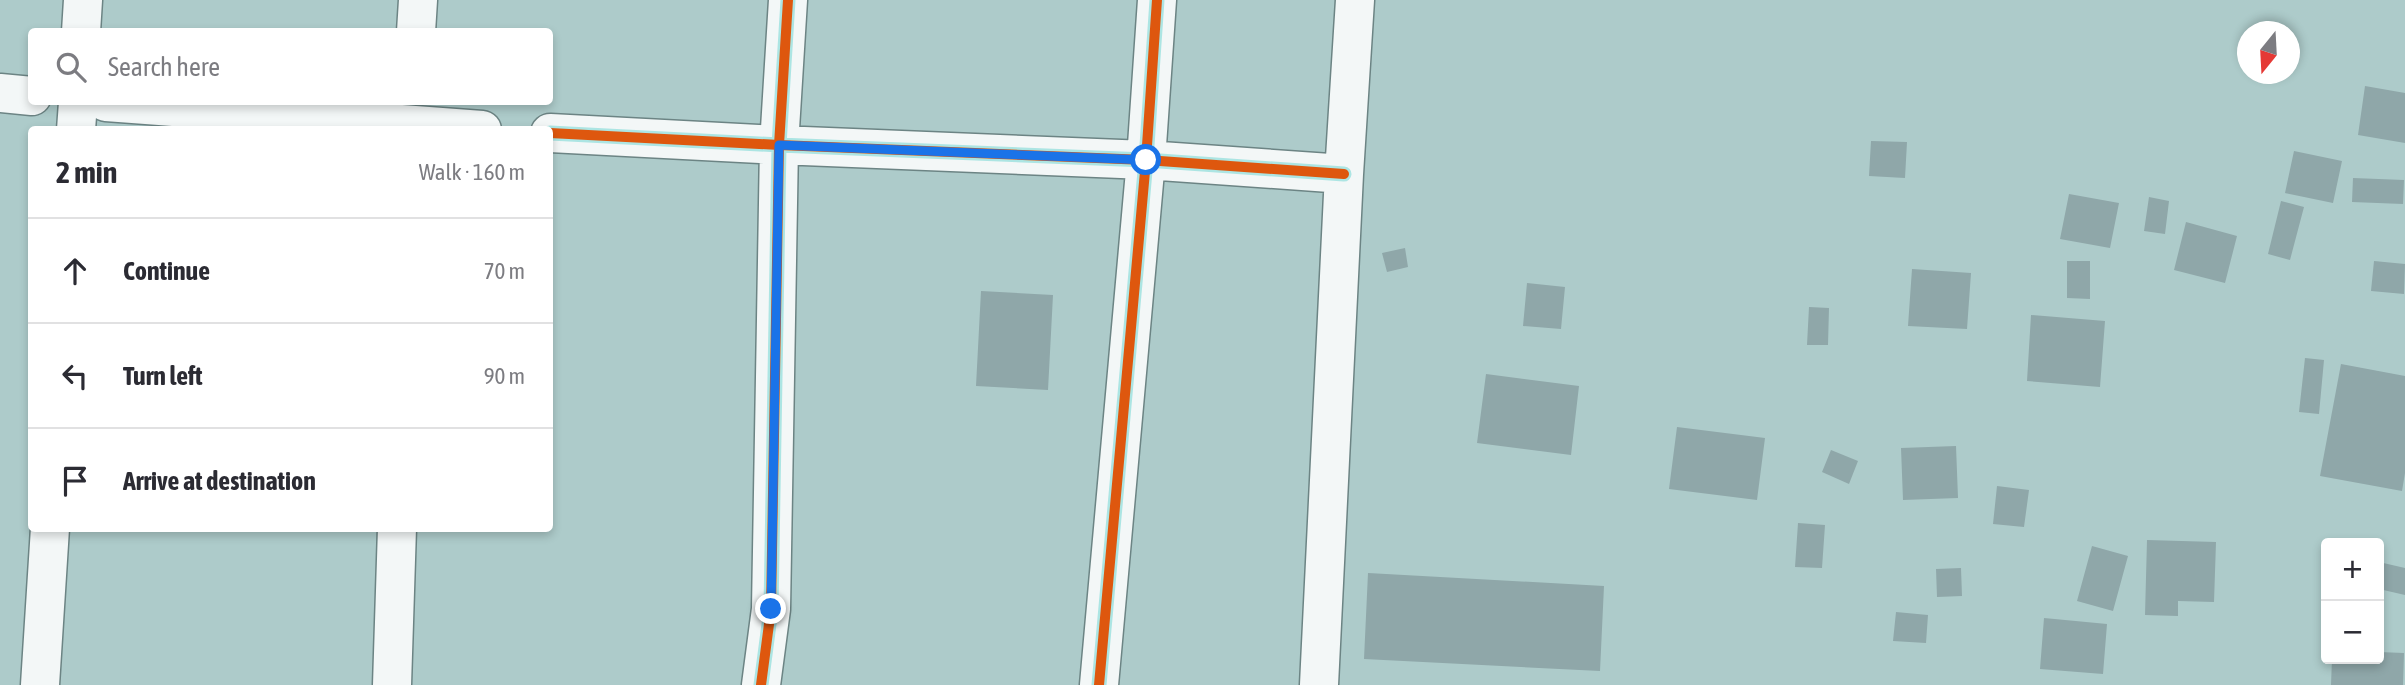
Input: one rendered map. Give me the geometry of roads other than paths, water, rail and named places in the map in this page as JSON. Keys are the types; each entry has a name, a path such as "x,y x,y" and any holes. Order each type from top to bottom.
{"street":[{"path":"81,28 83,0"},
{"path":"416,28 418,0"},
{"path":"761,685 771,609 779,145 788,0"},
{"path":"1099,685 1146,160 1157,0"},
{"path":"1319,685 1355,0"},
{"path":"0,93 28,96"},
{"path":"76,126 78,105"},
{"path":"159,105 409,119 455,126"},
{"path":"553,133 1146,160 1344,174"},
{"path":"40,685 50,532"},
{"path":"392,685 397,532"}]}
